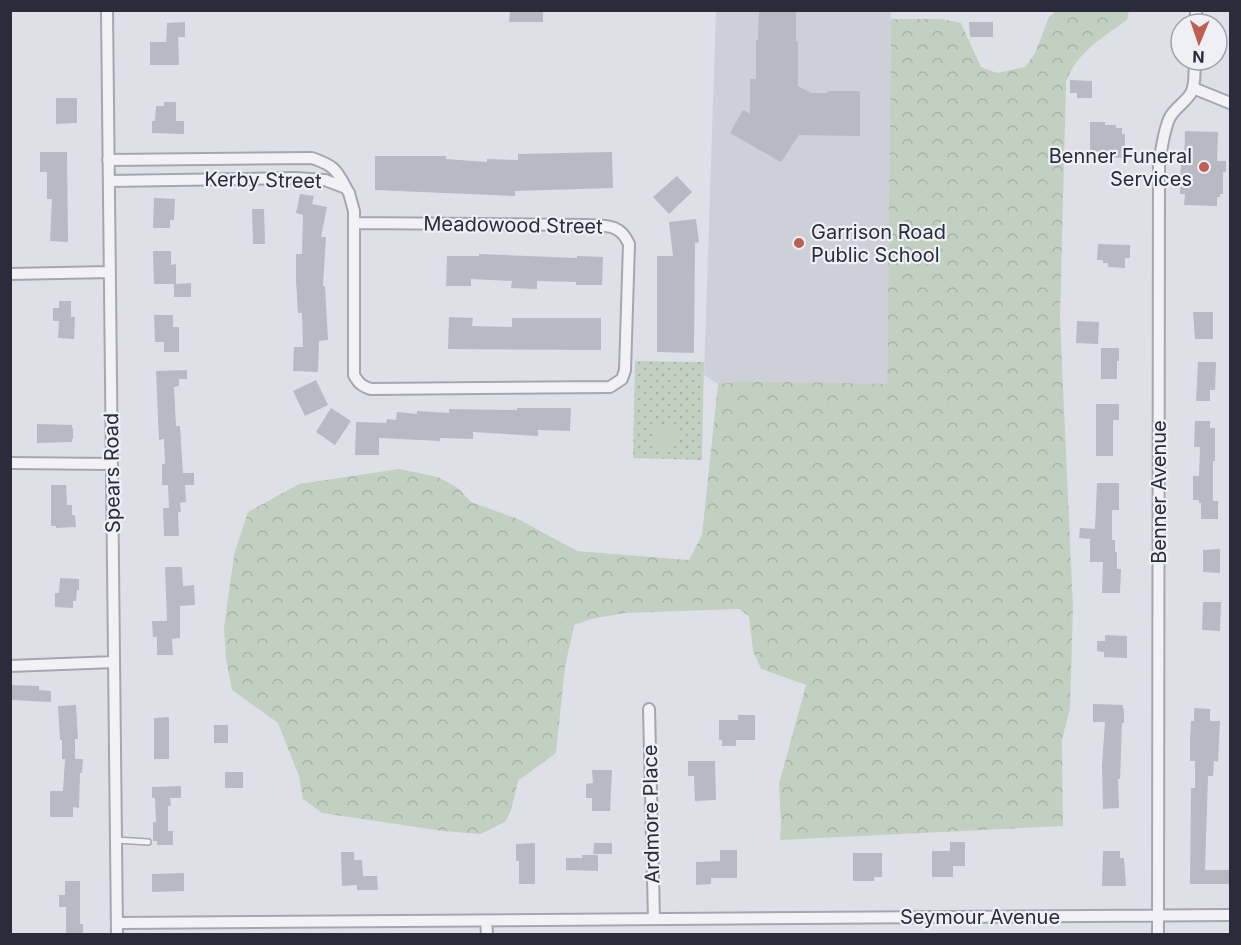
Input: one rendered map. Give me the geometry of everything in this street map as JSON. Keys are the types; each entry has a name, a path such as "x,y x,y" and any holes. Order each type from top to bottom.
{"street":[{"name":"Spears Road","path":"107,10 117,929"},
{"path":"1194,72 1193,88 1230,103"},
{"name":"Benner Avenue","path":"1158,934 1159,166 1170,118 1178,106 1190,95 1193,88"},
{"name":"Kerby Street","path":"108,160 312,158 327,163 338,173 346,188"},
{"name":"Kerby Street","path":"109,181 301,178 325,180 346,188"},
{"path":"346,188 352,201 354,223"},
{"name":"Meadowood Street","path":"354,223 586,225 607,226 621,230 628,244 625,370 622,379 610,387 371,389 363,387 354,375 354,223"},
{"path":"10,274 110,272"},
{"path":"10,463 112,464"},
{"path":"10,666 114,662"},
{"name":"Ardmore Place","path":"649,709 654,919"},
{"name":"Seymour Avenue","path":"117,929 486,921 1230,915"},
{"path":"486,921 487,934"}],"lane":[{"path":"116,840 148,842"}],"shaded area":[{"name":"Garrison Road Public School","path":"716,11 891,11 887,385 743,381 718,384 704,375"}],"green space":[{"path":"1056,11 1129,11 1127,20 1084,54 1066,82 1060,320 1073,608 1070,709 1062,739 1063,826 780,840 779,784 806,685 761,669 753,651 749,616 739,609 625,613 591,619 574,625 565,667 556,753 518,781 511,811 505,822 481,834 443,831 322,813 303,799 299,776 278,723 232,690 226,659 224,628 234,555 248,512 299,484 399,469 438,477 458,488 471,502 518,519 577,551 689,560 702,535 718,384 743,381 887,384 891,19 941,19 961,23 981,67 997,73 1025,67 1035,53 1049,17"},
{"path":"635,361 704,362 702,460 633,458"},
{"path":"654,426 678,428 677,443 666,449 659,446 656,443"}],"building":[{"path":"510,10 543,10 543,22 509,22"},
{"path":"759,10 796,10 798,86 811,93 860,91 860,136 799,135 781,162 730,133 743,110 750,114 750,79 756,79"},
{"path":"185,22 185,37 178,37 179,65 150,65 150,42 166,42 167,23"},
{"path":"969,22 993,22 993,37 970,37"},
{"path":"1070,80 1092,81 1092,98 1077,98 1077,93 1070,93"},
{"path":"56,98 77,98 77,123 56,124"},
{"path":"164,102 176,102 176,121 184,121 184,134 152,133 156,106 164,106"},
{"path":"1090,122 1105,122 1105,125 1116,125 1116,128 1122,128 1122,134 1125,134 1125,152 1122,152 1122,158 1110,157 1110,152 1090,151"},
{"name":"Benner Funeral Services","path":"1185,131 1218,132 1217,161 1226,161 1226,172 1223,172 1223,194 1217,197 1217,206 1184,205 1185,194 1180,194"},
{"path":"40,152 67,152 68,242 50,241 52,199 47,199 47,172 40,172"},
{"path":"612,152 613,188 515,191 515,196 375,190 375,156 446,156 446,159 487,162 487,159 518,160 518,154"},
{"path":"677,176 692,192 669,214 653,197"},
{"path":"300,194 314,196 312,204 327,207 321,237 326,237 323,286 325,286 328,340 319,341 318,372 293,371 294,347 303,347 302,313 298,313 296,280 296,254 302,254 303,215 296,213"},
{"path":"154,198 175,199 174,220 170,220 170,228 153,228"},
{"path":"252,209 264,209 265,244 253,244"},
{"path":"696,219 699,242 695,243 694,353 657,352 657,256 673,256 669,222"},
{"path":"1098,244 1130,245 1130,258 1125,258 1125,268 1108,267 1108,263 1097,260"},
{"path":"153,251 171,251 171,265 176,264 176,284 191,283 191,297 174,297 174,284 154,284"},
{"path":"479,254 603,257 602,285 537,281 537,289 511,288 512,281 471,279 471,286 446,286 447,256 479,256"},
{"path":"59,301 71,301 71,317 75,317 74,339 58,338 59,321 53,321 53,308 59,308"},
{"path":"1193,312 1213,312 1213,339 1195,339"},
{"path":"154,315 173,315 173,327 179,327 179,352 164,352 164,342 155,342"},
{"path":"449,317 473,318 472,326 512,327 512,318 601,318 601,350 448,349"},
{"path":"1077,321 1099,322 1098,344 1076,343"},
{"path":"1101,348 1119,348 1117,379 1101,379"},
{"path":"1198,362 1216,362 1215,390 1210,390 1210,401 1196,401"},
{"path":"187,370 187,379 179,379 179,386 174,387 176,426 180,426 183,473 194,473 194,485 185,485 186,502 180,503 181,512 178,512 179,536 164,536 163,508 169,508 168,485 162,485 162,464 165,464 164,439 159,440 156,371"},
{"path":"316,380 328,405 305,416 293,391"},
{"path":"1096,404 1119,404 1119,420 1113,420 1113,456 1096,456"},
{"path":"331,408 351,421 335,445 316,432"},
{"path":"517,408 571,408 570,431 538,430 538,436 473,432 473,439 440,438 440,441 379,438 379,455 355,455 356,422 386,423 387,419 396,420 397,412 449,413 449,409 517,410"},
{"path":"1195,421 1210,421 1210,428 1215,428 1213,501 1218,501 1218,519 1201,519 1201,503 1199,500 1193,500 1193,476 1199,476 1200,447 1194,447"},
{"path":"37,424 72,425 72,442 37,443"},
{"path":"1097,483 1119,483 1119,510 1112,510 1112,540 1115,540 1117,569 1121,569 1120,593 1102,593 1103,562 1090,562 1090,539 1079,538 1080,528 1095,529"},
{"path":"51,485 66,485 67,505 72,505 76,527 51,526"},
{"path":"1220,549 1220,573 1203,572 1203,550"},
{"path":"165,567 182,567 183,586 194,585 195,605 180,606 180,638 172,639 173,655 157,655 157,637 153,637 152,621 167,621"},
{"path":"60,578 79,579 79,590 77,590 76,601 73,601 73,608 55,607 55,593 59,593"},
{"path":"1203,602 1221,602 1220,631 1202,630"},
{"path":"1105,635 1127,636 1127,658 1104,657 1104,652 1097,651 1097,641 1105,641"},
{"path":"10,685 39,686 39,690 51,691 51,702 10,700"},
{"path":"1093,704 1123,705 1124,709 1120,779 1118,779 1119,808 1103,809 1102,766 1105,722 1093,722"},
{"path":"76,705 78,739 75,739 75,759 83,759 82,773 80,773 79,808 73,807 73,817 50,817 50,791 63,791 65,759 62,759 58,706"},
{"path":"1194,708 1210,709 1210,721 1220,721 1218,762 1214,761 1213,776 1208,776 1205,870 1230,870 1230,884 1190,884 1191,788 1195,788 1195,761 1190,761 1190,737"},
{"path":"738,715 755,715 755,740 736,740 736,746 722,746 722,740 719,740 719,720 738,720"},
{"path":"169,717 169,759 154,759 154,718"},
{"path":"214,725 228,725 228,743 214,743"},
{"path":"688,761 715,761 716,800 695,801 694,776 688,776"},
{"path":"592,770 612,770 610,811 592,811 592,798 586,798 586,784 593,783"},
{"path":"225,772 243,772 243,788 225,788"},
{"path":"181,786 181,798 170,798 171,806 168,806 168,831 173,831 173,845 157,845 157,841 153,841 153,822 156,822 152,787"},
{"path":"950,842 965,842 965,866 953,866 953,877 932,877 932,851 950,851"},
{"path":"535,843 535,884 519,884 516,844"},
{"path":"594,843 612,843 612,854 593,854"},
{"path":"720,850 737,850 737,878 711,878 711,884 696,885 696,862 720,861"},
{"path":"1103,851 1120,851 1120,858 1124,858 1126,886 1102,886"},
{"path":"341,852 354,852 354,860 362,860 363,876 377,876 378,890 357,890 357,885 342,886"},
{"path":"853,853 882,853 882,877 874,877 874,881 853,881"},
{"path":"582,855 598,855 598,871 566,870 566,858 582,858"},
{"path":"184,873 184,891 152,892 152,874"},
{"path":"65,881 80,881 80,924 83,924 83,934 66,934 66,907 59,907 59,895 65,895"}],"place":[{"name":"Benner Funeral Services","path":"1204,167"},
{"name":"Garrison Road Public School","path":"799,243"}]}
